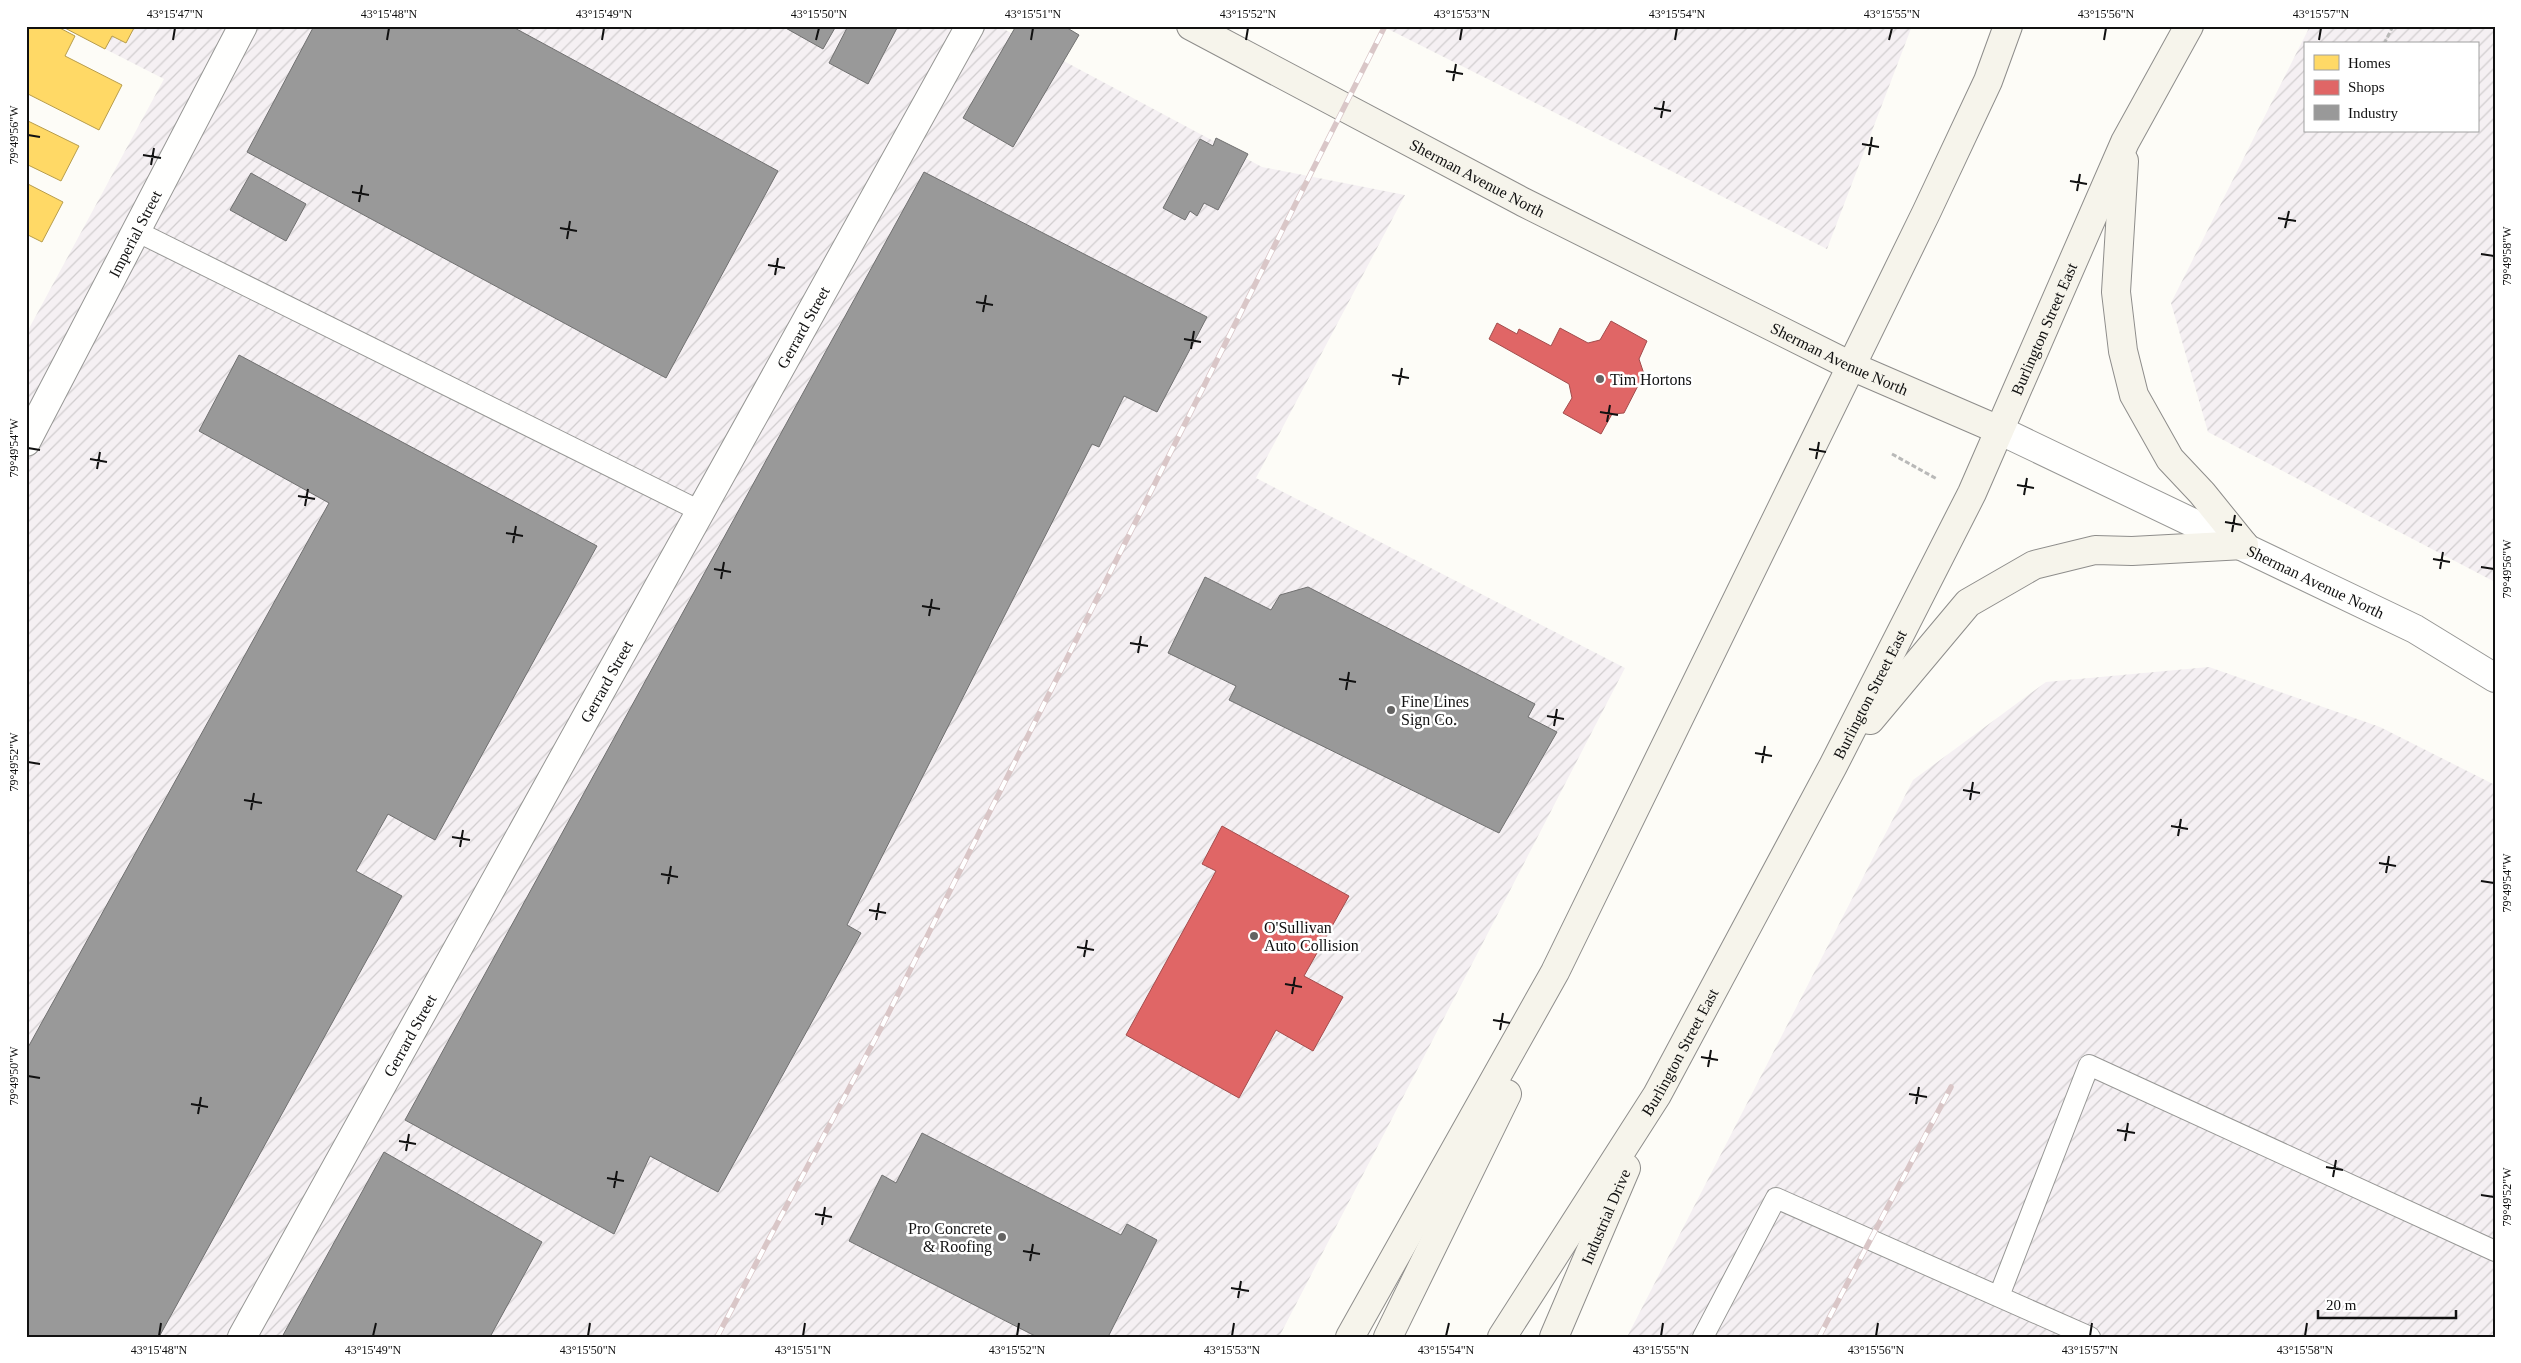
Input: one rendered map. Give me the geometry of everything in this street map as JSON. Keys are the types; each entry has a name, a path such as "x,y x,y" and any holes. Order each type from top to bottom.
{"main road":[{"name":"Sherman Avenue North","path":"1191,26 1523,202 1851,366 1999,430"},
{"path":"1350,1337 1555,972 1988,81 2008,26"},
{"name":"Burlington Street East","path":"1502,1337 1657,1095 1833,766 1972,493 2125,142 2189,26"},
{"path":"2125,142 2116,292 2123,351 2134,395 2170,460 2202,493 2244,545"},
{"path":"1833,766 1912,668 1968,603 2034,565 2095,550 2132,551 2244,545"},
{"path":"1388,1337 1525,1056 1555,972"},
{"name":"Industrial Drive","path":"1554,1337 1657,1095"}],"street":[{"name":"Imperial Street","path":"26,442 243,26"},
{"name":"Gerrard Street","path":"242,1337 702,512 970,26"},
{"name":"Sherman Avenue North","path":"1999,430 2244,545 2415,629 2495,678"}],"lane":[{"path":"136,231 702,512"},
{"path":"1999,1296 2089,1065 2495,1251"},
{"path":"1703,1337 1776,1198 2090,1337"}],"path":[{"path":"2385,42 2393,26"},
{"path":"1892,454 1937,479"}],"shaded area":[{"path":"60,26 998,26 1262,167 1405,195 1256,478 1625,668 1279,1337 26,1337 26,334 164,79"},
{"path":"1382,26 1912,26 1827,249"},
{"path":"2310,26 2495,26 2495,582 2208,432 2171,303"},
{"path":"2209,667 2380,727 2495,785 2495,1337 1627,1337 1913,780 2046,682"}],"building: Homes":[{"path":"26,26 56,26 75,36 65,56 122,85 99,130 26,93"},
{"path":"61,26 135,26 126,43 112,36 105,49"},
{"path":"26,120 79,146 61,181 26,164"},
{"path":"26,183 63,202 42,242 26,234"}],"building: Shops":[{"name":"Tim Hortons","path":"1611,321 1647,341 1639,359 1644,374 1624,413 1612,414 1601,434 1563,413 1572,398 1569,384 1489,339 1497,323 1517,334 1519,329 1551,346 1560,328 1588,343 1600,340"},
{"name":"O'Sullivan Auto Collision","path":"1222,826 1349,896 1304,976 1343,997 1313,1051 1276,1030 1239,1098 1126,1035 1216,871 1202,864"}],"building: Industry":[{"path":"314,26 511,26 778,171 666,378 247,152"},
{"path":"782,26 836,26 823,49"},
{"path":"848,26 898,26 868,84 829,63"},
{"path":"1016,26 1064,26 1079,35 1013,147 963,118"},
{"path":"1216,138 1248,154 1218,210 1204,203 1197,216 1190,211 1185,220 1163,208 1200,139 1213,146"},
{"path":"924,172 1207,317 1157,412 1124,396 1099,447 1092,444 847,925 861,933 718,1192 650,1156 614,1234 405,1120"},
{"path":"251,173 306,204 286,241 230,210"},
{"path":"239,355 597,546 435,840 388,814 356,871 402,896 159,1337 26,1337 26,1051 329,503 199,431"},
{"name":"Fine Lines Sign Co.","path":"1205,577 1271,610 1280,595 1308,587 1535,704 1528,717 1557,732 1499,833 1229,700 1236,686 1168,653"},
{"name":"Pro Concrete & Roofing","path":"922,1133 1121,1235 1127,1224 1157,1240 1108,1337 1037,1337 849,1241 882,1175 896,1183"},
{"path":"384,1152 542,1242 490,1337 282,1337"}],"railway":[{"path":"717,1337 881,1028 1385,26"},
{"path":"1819,1337 1951,1087"}],"place":[{"name":"Tim Hortons","path":"1600,379"},
{"name":"Fine Lines Sign Co.","path":"1391,710"},
{"name":"O'Sullivan Auto Collision","path":"1254,936"},
{"name":"Pro Concrete & Roofing","path":"1002,1237"}]}
